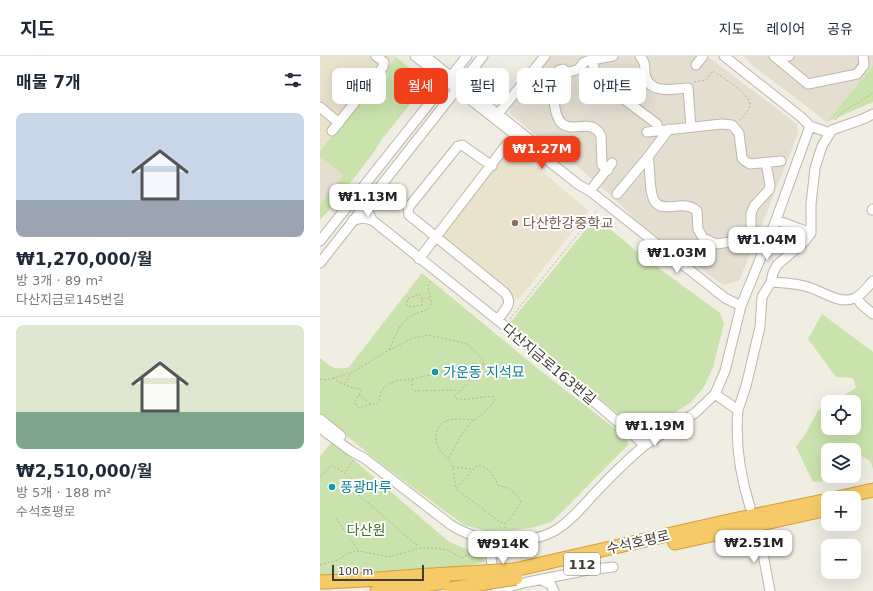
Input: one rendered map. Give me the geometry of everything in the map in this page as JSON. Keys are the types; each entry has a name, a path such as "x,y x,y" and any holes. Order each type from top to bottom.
{"highway":[{"path":"861,493 873,490"},
{"path":"861,502 873,499"},
{"name":"수석호평로","path":"515,574 724,522 821,501"},
{"name":"수석호평로","path":"377,591 515,574 821,510"},
{"path":"320,582 358,581 407,576 450,581"},
{"name":"수석호평로","path":"437,591 450,581"}],"street":[{"path":"332,132 384,66 384,62 376,56"},
{"path":"414,56 449,78"},
{"path":"426,56 456,84"},
{"path":"320,241 467,56"},
{"path":"474,68 483,56"},
{"path":"498,114 545,56"},
{"path":"590,191 610,166 602,165 601,136 599,132 591,126 568,127 558,120 555,114 552,83 559,70 563,69 566,72 579,70 583,63 598,58 613,56"},
{"path":"640,56 645,62 645,76 651,85 663,90 688,88 691,127"},
{"path":"696,65 703,56"},
{"path":"724,56 801,117 810,126 831,131 873,114"},
{"path":"775,57 789,56"},
{"path":"775,57 808,84 857,74 864,65 864,56"},
{"path":"598,58 597,79 657,124 658,131"},
{"path":"320,263 456,91"},
{"path":"478,104 506,129 578,186 590,191 725,298 741,306"},
{"path":"484,104 583,181 590,191"},
{"path":"320,107 339,123"},
{"path":"646,132 722,124 732,125 739,133 742,158 745,161 750,164 781,161"},
{"path":"320,428 351,451 364,458 450,525 464,533 490,540 518,541 537,538 556,530 570,520 630,458 645,445 695,413 715,394 725,371 741,306 776,220 810,126"},
{"path":"506,129 507,144"},
{"path":"617,194 669,130"},
{"path":"750,507 742,483 736,428 738,410 746,386 760,327 762,298 771,282 777,265 804,242 811,233 811,204 815,168 822,146 831,131"},
{"path":"419,258 492,166 507,144 519,138"},
{"path":"492,166 462,145 458,146 408,208 409,215 505,293 510,302 501,323"},
{"path":"648,157 650,164 652,198 656,204 667,207 688,206 694,208 697,211 698,229 703,238 716,244 744,240 749,236 751,231 751,214 754,206 769,190 770,185 766,163"},
{"path":"367,202 368,211 372,220"},
{"path":"353,220 363,218 372,220"},
{"name":"다산지금로163번길","path":"372,220 501,323 645,445"},
{"path":"776,220 811,233"},
{"path":"771,282 809,287 841,300 849,300 857,298 873,281"},
{"path":"857,298 861,304 873,314"},
{"path":"715,394 738,410"},
{"path":"320,419 355,447 364,458"},
{"path":"758,533 770,591"},
{"path":"490,540 490,552 496,591 597,568 614,567"},
{"path":"542,580 551,585 554,591"}],"path":[{"path":"688,88 692,82 706,80 713,71 744,93 750,105 749,109 734,127"},
{"path":"831,131 832,123 843,112 873,93"},
{"path":"501,323 598,209"},
{"path":"389,350 404,321 413,315 425,311 431,306 428,284 431,281"},
{"path":"420,294 422,299 422,306 410,307 406,304 409,298 420,294"},
{"path":"422,299 431,298"},
{"path":"320,379 326,380 351,374 389,350 413,338 429,335 469,345 483,360 484,365 481,370 460,390 455,398 460,400 490,396 494,397 496,400 486,412 468,425 448,459"},
{"path":"332,378 349,388 362,389 355,401 356,406 359,408 371,404 377,404 380,393 389,384 401,379 412,379 426,374 436,376 443,371 463,366 478,364 484,365"},
{"path":"344,384 351,374"},
{"path":"412,379 412,388 414,390 460,390"},
{"path":"358,395 371,404"},
{"path":"474,420 461,418 442,422 436,439 437,445 440,451 448,459 452,467 456,489 500,522 505,523"},
{"path":"344,473 354,460"},
{"path":"320,478 331,465 344,473 358,483 353,490 414,542 419,548"},
{"path":"456,489 476,466 480,465 488,469 495,477 498,485 510,489 520,497 521,503 510,519 505,523"},
{"path":"452,467 472,469"},
{"path":"336,518 359,551"},
{"path":"505,523 505,530"},
{"path":"320,565 337,560 349,553 359,551 390,557 419,548 433,548 447,550 462,558 474,551"}],"shaded area":[{"path":"320,56 395,56 396,57 386,69 386,68 332,68 332,104 358,104 320,151"},
{"path":"549,56 707,56 797,124 798,134 739,281 723,285 635,220 618,202 561,152 550,147 510,114 510,105 517,96 517,104 571,104 571,68 539,68"},
{"path":"744,56 873,56 873,65 827,122 752,65"},
{"name":"다산한강중학교","path":"510,149 515,149 589,211 518,300 442,240 441,236"},
{"path":"320,157 343,175 320,204"}],"green space":[{"path":"396,57 410,68 394,68 394,104 410,104 382,139 374,152 331,208 320,220 320,204 343,175 320,157 320,151 358,104 386,104 386,69"},
{"path":"873,65 873,102 827,122"},
{"path":"596,217 641,255 720,313 724,323 713,367 704,387 690,403 645,430 638,430 509,324"},
{"path":"422,273 537,368 627,438 628,445 551,522 535,527 516,530 487,531 464,525 380,463 320,414 320,358 333,367 340,369 349,367"},
{"path":"822,314 873,352 873,469 870,461 861,456 861,443 821,443 821,482 813,482 796,447 806,433 818,411 821,409 821,435 861,435 861,395 844,395 856,388 853,378 836,377 808,339"},
{"name":"다산원","path":"332,442 448,541 466,549 483,553 485,562 444,570 405,570 366,575 320,577 320,456"}],"place":[{"name":"다산한강중학교","path":"515,223"},
{"name":"가운동 지석묘","path":"435,372"},
{"name":"풍광마루","path":"332,487"}]}
